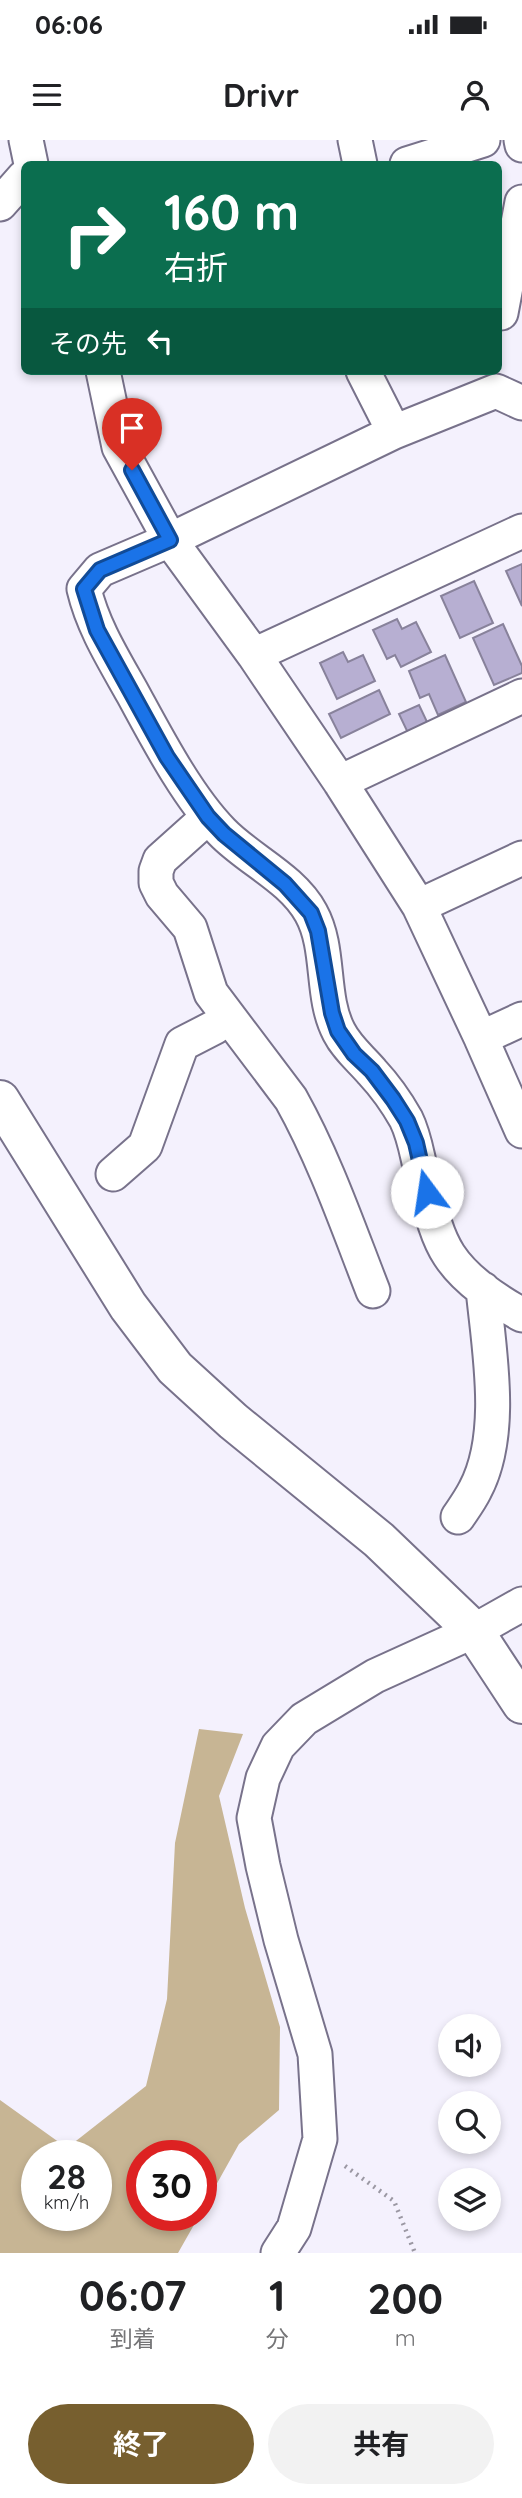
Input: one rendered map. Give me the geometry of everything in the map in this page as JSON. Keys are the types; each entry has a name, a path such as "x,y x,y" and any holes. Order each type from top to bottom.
{"street":[{"path":"26,140 30,161"},
{"path":"355,140 359,161"},
{"path":"416,161 483,140"},
{"path":"0,204 21,180"},
{"path":"507,315 522,202"},
{"path":"104,375 120,447 170,540 254,655 340,782 419,906 522,1130"},
{"path":"365,375 394,432"},
{"path":"522,403 496,391 394,432 170,540 100,570 84,589 97,630 167,757 208,817 224,834 285,884 311,913 318,931 332,1013 338,1031 354,1054 372,1071 407,1121 416,1143 438,1234 449,1256 483,1289 522,1315"},
{"path":"254,655 522,531"},
{"path":"340,782 522,696"},
{"path":"208,817 160,860 156,870 156,883 162,895 190,928 211,993 300,1116 334,1191 373,1291"},
{"path":"419,906 522,858"},
{"path":"113,1174 145,1146 183,1044 215,1027 227,1016"},
{"path":"481,1038 522,1019"},
{"path":"0,1100 128,1306 175,1368 233,1421 379,1540 474,1631 522,1704"},
{"path":"458,1517 476,1489 486,1459 491,1427 493,1391 483,1289"},
{"path":"278,2253 294,2228 320,2138 315,2053 281,1940 254,1818 263,1778 278,1746 304,1718 374,1676 474,1631 522,1604"}],"path":[{"path":"315,2155 345,2166 394,2201 415,2253"}],"shaded area":[{"path":"199,1729 243,1734 219,1796 245,1908 280,2027 279,2110 239,2144 217,2183 217,2140 126,2140 126,2231 190,2231 178,2253 0,2253 0,2100 56,2140 21,2140 21,2231 112,2231 112,2140 77,2140 146,2086 167,1999 175,1843"}],"building":[{"path":"522,564 522,606 506,571"},
{"path":"474,581 493,623 460,638 441,596"},
{"path":"397,619 402,629 416,622 431,652 401,667 395,655 387,659 373,630"},
{"path":"503,624 522,666 522,673 494,685 473,638"},
{"path":"343,652 348,662 363,655 375,681 337,699 320,663"},
{"path":"445,655 466,702 438,715 429,694 420,698 409,671"},
{"path":"379,690 390,714 341,738 329,714"},
{"path":"419,705 428,724 408,733 399,714"}],"route":[{"path":"132,470 170,540 100,570 84,589 97,630 167,757 208,817 224,834 285,884 311,913 318,931 332,1013 338,1031 354,1054 372,1071 407,1121 416,1143 427,1192"}]}
